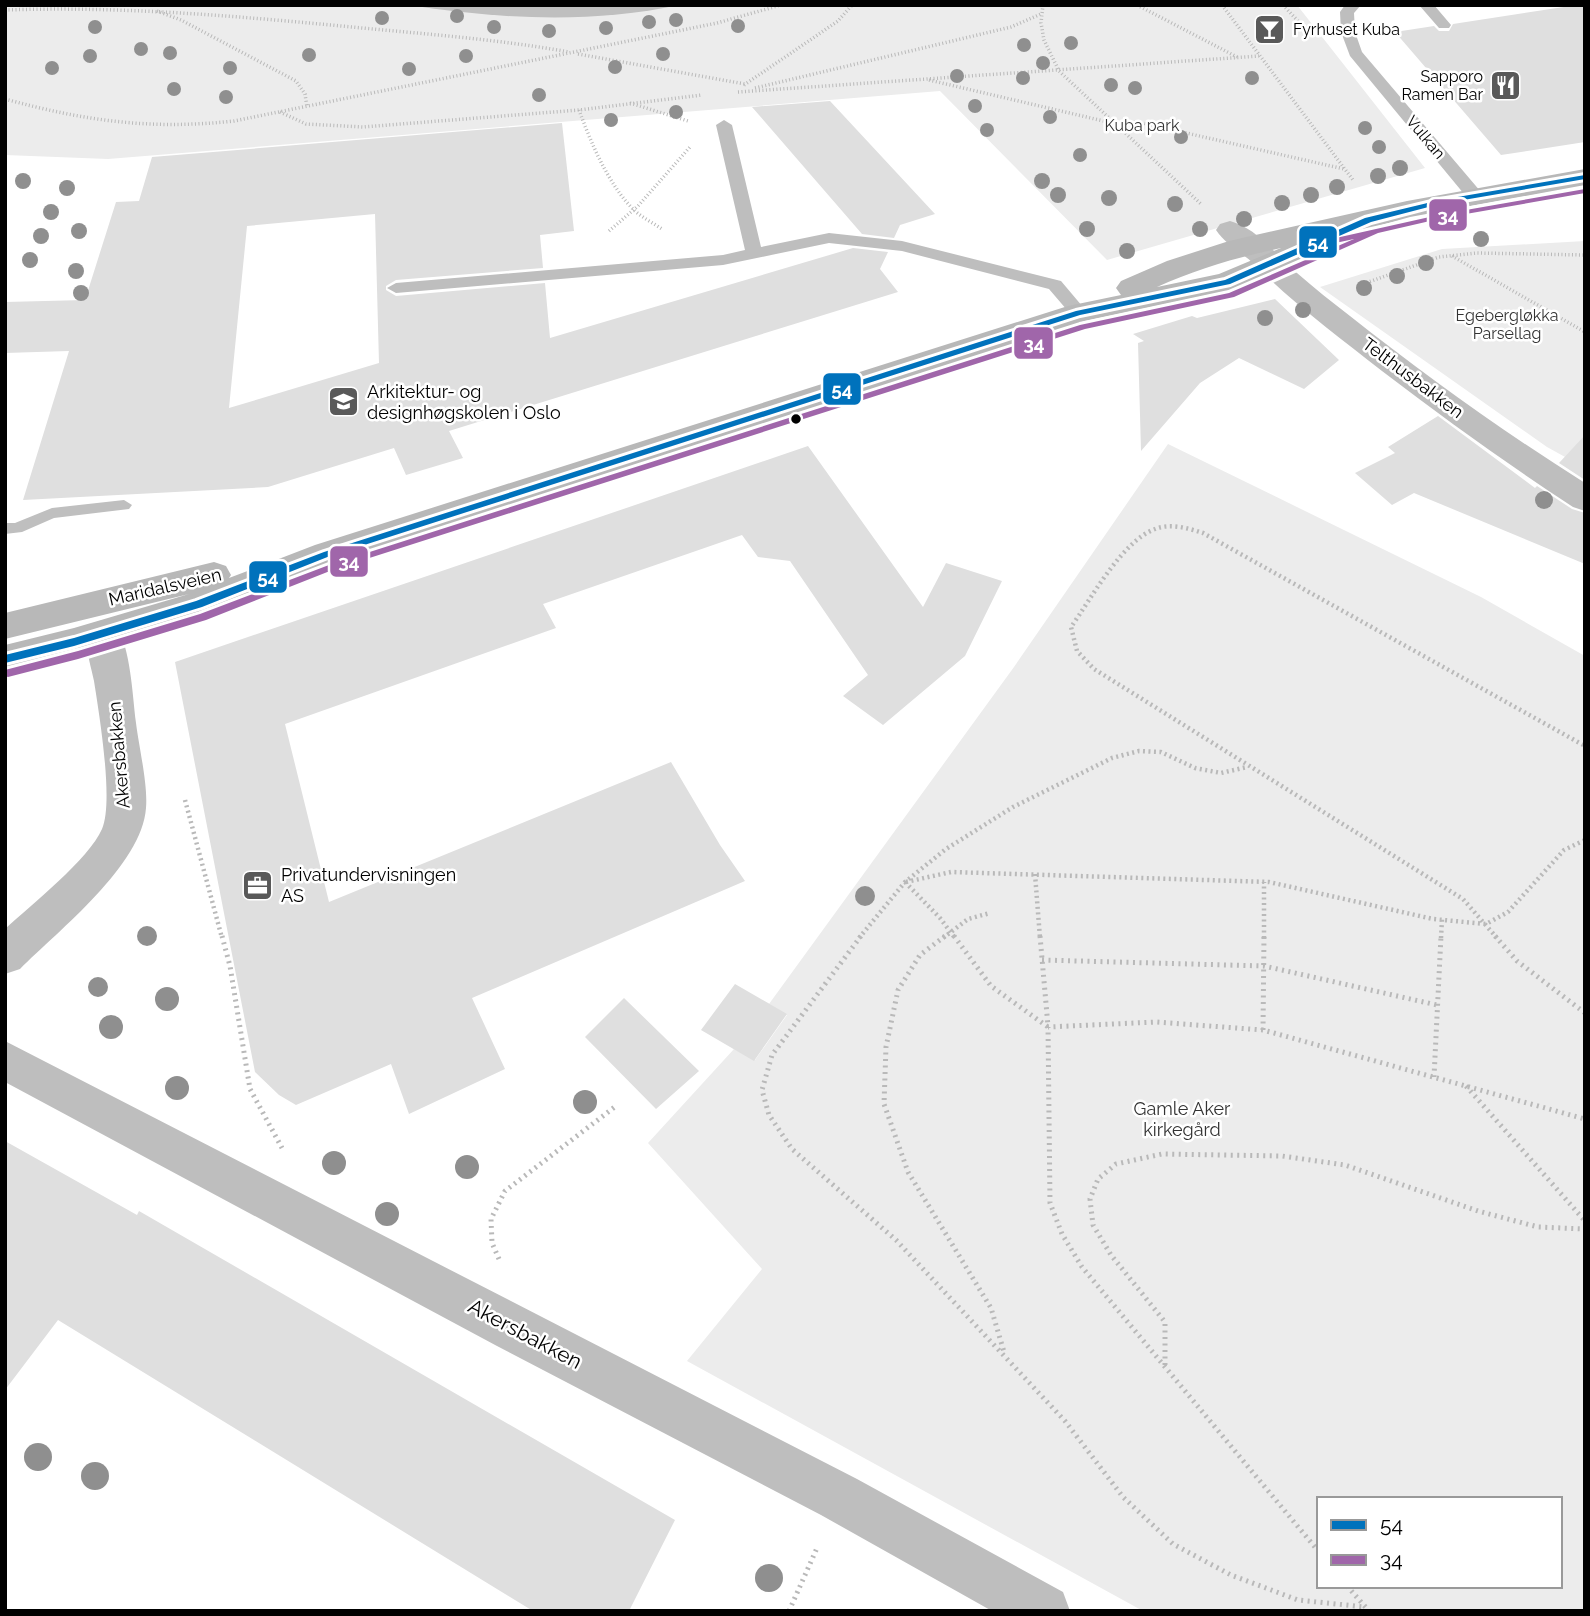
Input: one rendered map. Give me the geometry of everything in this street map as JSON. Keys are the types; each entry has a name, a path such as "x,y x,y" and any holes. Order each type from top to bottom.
{"main road":[{"name":"Maridalsveien","path":"5,659 199,604 327,554 1079,313 1227,282 1250,247 1407,209 1585,177"},
{"name":"Maridalsveien","path":"5,626 194,579 327,554"}],"street":[{"name":"Telthusbakken","path":"1250,247 1342,325 1501,445 1585,499"},
{"name":"Akersbakken","path":"5,956 96,867 121,831 127,807 113,687 103,633"},
{"name":"Akersbakken","path":"5,1060 839,1497 1044,1611"}],"lane":[{"name":"Vulkan","path":"1354,5 1347,12 1348,32 1355,53 1475,196"},
{"path":"1426,5 1444,25"},
{"path":"724,125 754,254"},
{"path":"396,288 723,260 829,238 902,246 1055,285 1079,313"}],"path":[{"path":"5,99 82,118 145,126 204,124 307,107 573,53 717,23 781,5"},
{"path":"741,92 745,84 838,21 852,5"},
{"path":"1043,5 1041,14 1047,52 1059,71 1112,123 1250,247"},
{"path":"1137,5 1238,58"},
{"path":"1222,5 1356,184"},
{"path":"1283,5 1307,33 1318,38"},
{"path":"149,7 181,20 296,81 305,94 307,107"},
{"path":"5,10 149,7 531,45 745,84"},
{"path":"730,94 1011,27 1041,14"},
{"path":"741,92 1259,56"},
{"path":"925,79 1112,123 1138,122 1344,169"},
{"path":"280,112 291,120 306,124 351,127 579,110 705,94"},
{"path":"627,103 684,119 694,125"},
{"path":"579,110 586,132 634,210 674,238 706,239 723,260"},
{"path":"602,233 614,229 634,210 696,140"},
{"path":"1355,287 1412,265 1450,256 1504,253 1585,255"},
{"path":"1450,256 1585,332"},
{"path":"1585,746 1203,533 1176,526 1153,529 1135,540 1071,627 1072,641 1079,657 1094,669 1463,900 1517,961 1585,1013"},
{"path":"1247,767 1221,773 1195,768 1161,752 1139,751 1112,758 1013,807 946,849 905,882 834,969 772,1055 762,1090 769,1115 792,1149 896,1240 1065,1421 1123,1497 1173,1544 1231,1575 1298,1600 1367,1609"},
{"path":"185,800 230,966 250,1089 285,1153"},
{"path":"905,882 951,872 1264,881 1442,919 1486,924 1508,912 1564,850 1585,840"},
{"path":"1035,874 1048,1027 1050,1203 1062,1234 1082,1266 1317,1550"},
{"path":"1263,1030 1264,881"},
{"path":"905,882 950,932 991,986 1048,1027 1092,1022 1232,1026 1263,1030 1585,1119"},
{"path":"990,913 968,919 920,954 898,990 886,1047 884,1104 908,1172 991,1308 1005,1356"},
{"path":"1434,1077 1442,919"},
{"path":"1042,960 1264,966 1437,1005"},
{"path":"1465,1085 1585,1220"},
{"path":"514,1329 518,1310 513,1290 492,1243 491,1219 496,1206 505,1191 616,1106"},
{"path":"1165,1366 1165,1322 1111,1255 1093,1225 1090,1199 1098,1178 1116,1164 1162,1154 1282,1156 1345,1165 1478,1212 1538,1227 1585,1229"},
{"path":"789,1611 839,1497"},
{"path":"1349,1588 1367,1609"}],"green space":[{"name":"Kuba park","path":"5,5 1297,5 1425,168 1107,260 940,91 108,159 5,155"},
{"name":"Egebergløkka Parsellag","path":"1585,241 1585,468 1547,447 1320,287 1442,249"},
{"name":"Gamle Aker kirkegård","path":"1168,444 1481,597 1585,656 1585,1611 1143,1611 687,1361 762,1269 648,1143 734,1049 755,1060 787,1015 769,1004 1014,667"}],"shaded area":[{"path":"409,5 679,5 612,15 544,17 476,14"}],"building":[{"path":"1585,5 1585,142 1501,155 1395,32 1434,26 1439,31 1449,31 1453,24"},
{"path":"830,101 935,214 900,225 894,238 862,234 752,107"},
{"path":"562,123 574,231 540,235 543,268 396,280 386,286 386,290 396,296 545,283 550,338 853,248 888,252 880,269 898,292 449,431 463,458 406,475 394,448 268,487 23,500 69,351 5,353 5,302 85,300 116,202 139,201 152,157","holes":["375,214 379,363 229,408 247,226"]},
{"path":"1275,299 1339,360 1304,389 1239,358 1200,383 1141,451 1138,343 1144,341 1133,334 1192,316 1197,318"},
{"path":"1438,416 1535,488 1537,486 1572,509 1585,513 1585,564 1414,493 1392,505 1355,473 1395,453 1388,447"},
{"path":"1585,435 1585,480 1559,463"},
{"path":"808,446 923,607 946,563 1002,581 965,656 883,725 843,696 868,675 790,561 758,557 742,535 543,604 556,628 285,724 329,902 671,762 720,845 745,881 472,998 505,1069 409,1114 391,1064 296,1105 279,1095 255,1072 175,662"},
{"path":"735,984 787,1014 754,1061 701,1030"},
{"path":"624,998 699,1071 656,1109 585,1037"},
{"path":"5,1141 137,1215 139,1211 675,1520 629,1611 533,1611 58,1320 5,1390"}],"waterway":[{"path":"5,529 17,528 52,513 124,505"}],"transit line":[{"name":"54","path":"5,659 74,642 199,604 327,554 1079,313 1227,282 1368,220 1440,202 1585,177"},
{"name":"34","path":"1312,246 1443,216 1585,191"},
{"name":"34","path":"8,673 203,617 332,567 1083,327 1231,295 1374,233"}],"place":[{"name":"Fyrhuset Kuba","path":"1270,29"},
{"name":"Sapporo Ramen Bar","path":"1506,85"},
{"name":"Arkitektur- og designhøgskolen i Oslo","path":"344,402"},
{"name":"Privatundervisningen AS","path":"258,885"}]}
